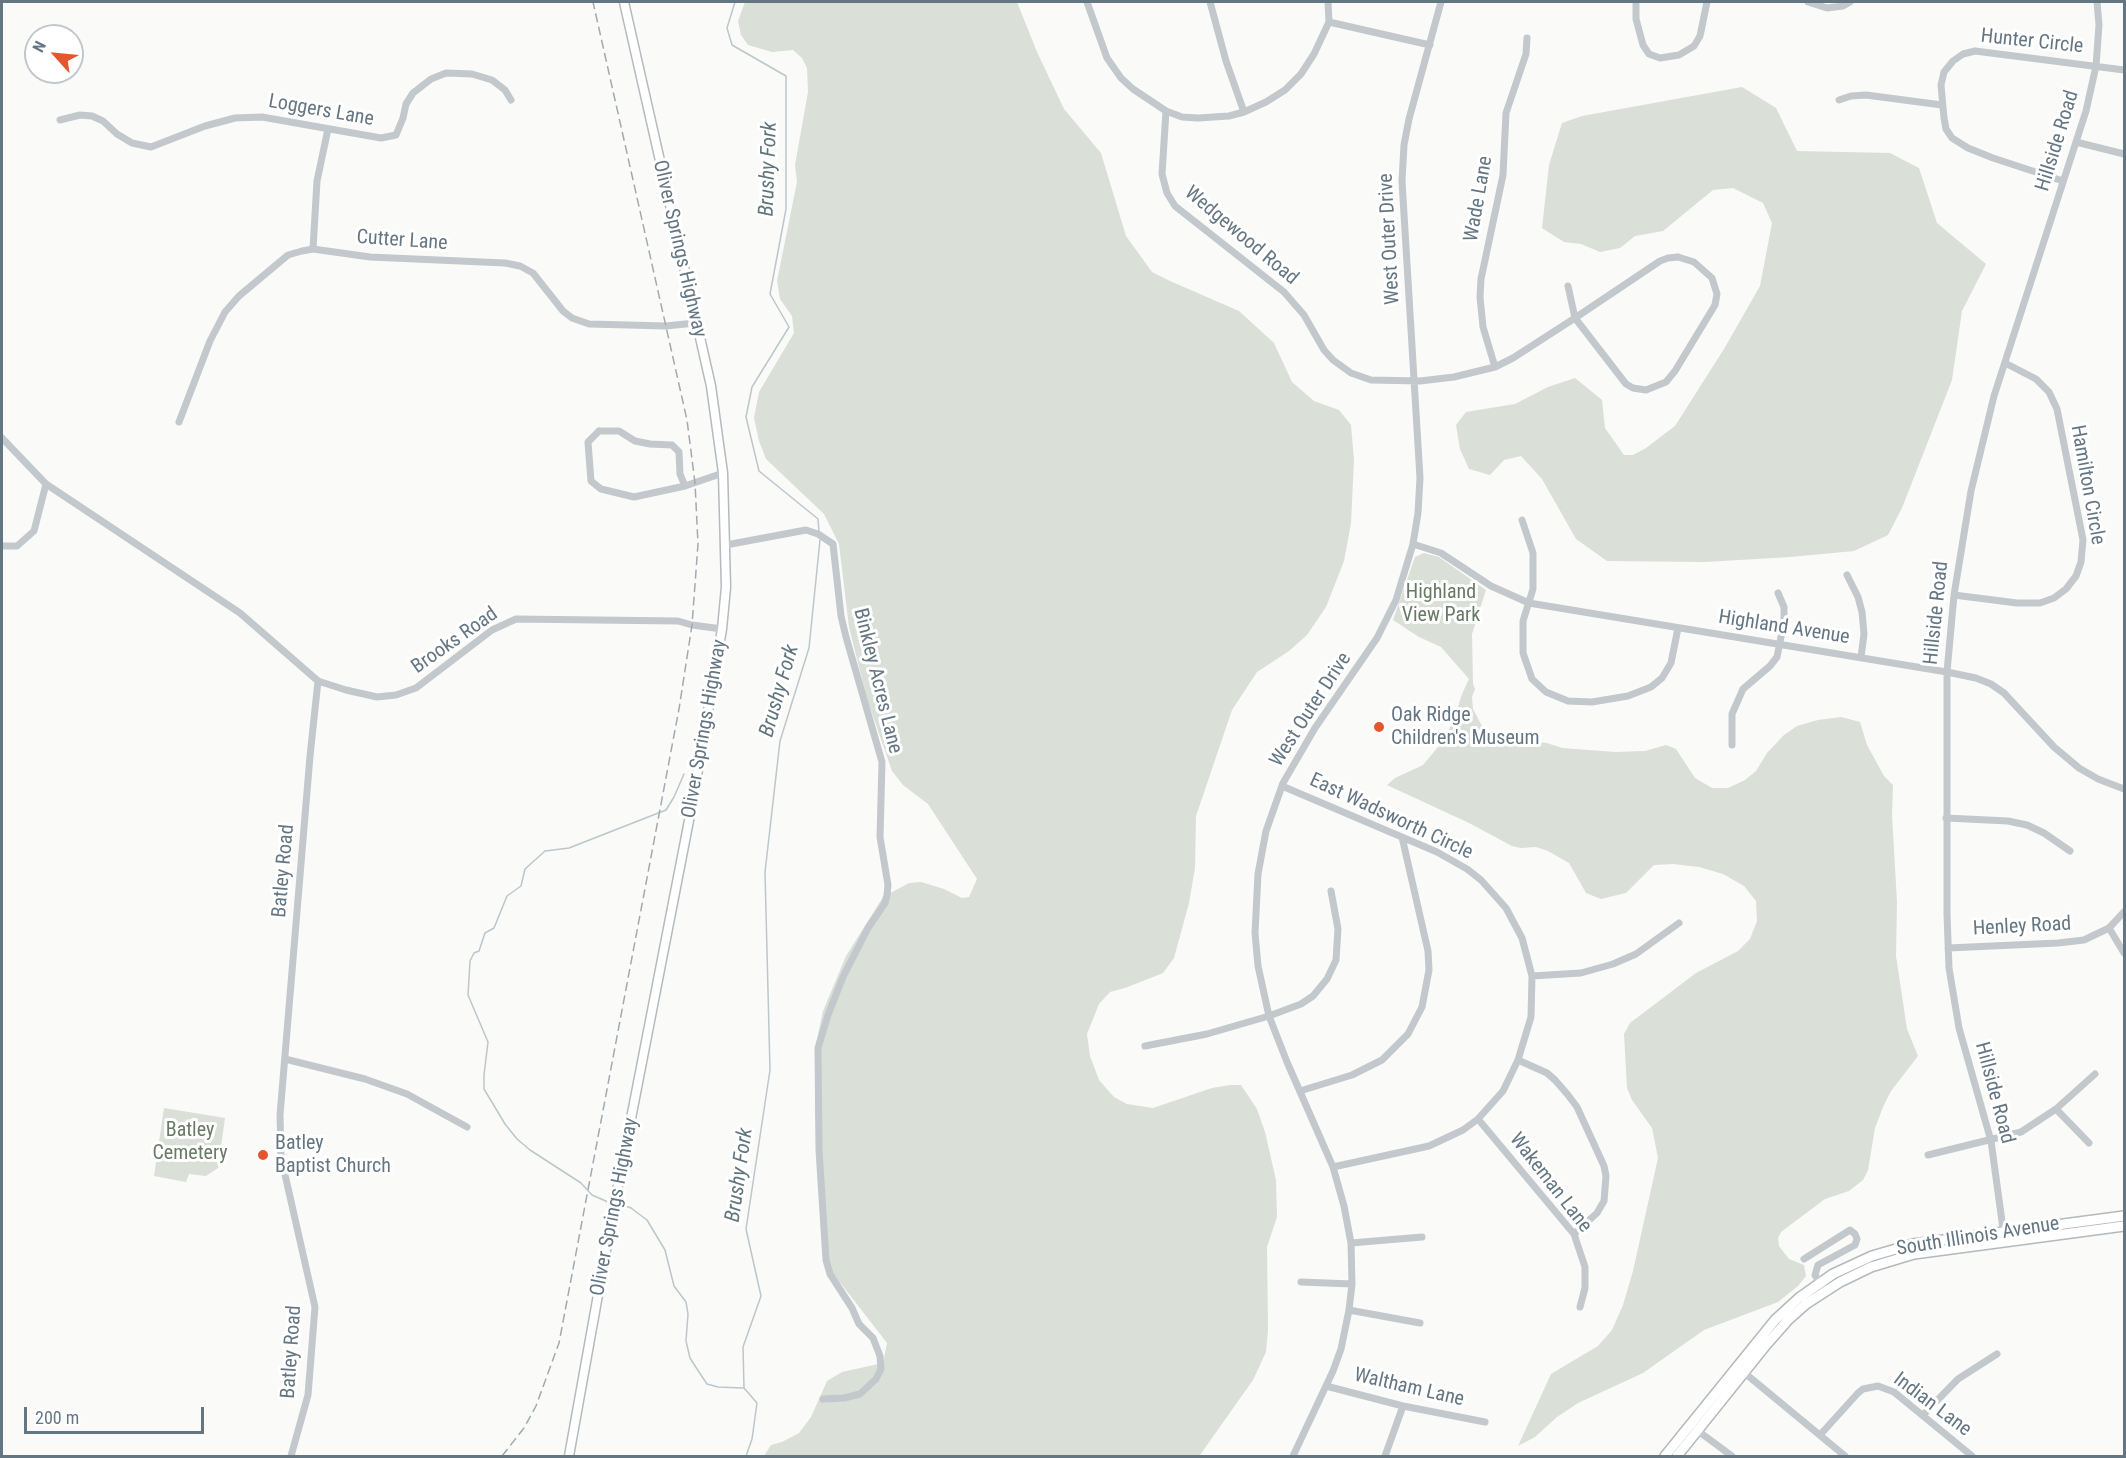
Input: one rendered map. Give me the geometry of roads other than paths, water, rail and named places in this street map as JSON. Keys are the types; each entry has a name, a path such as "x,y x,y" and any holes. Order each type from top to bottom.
{"highway":[{"name":"South Illinois Avenue","path":"2004,1236 2124,1216"},
{"path":"1665,1456 1693,1428 1740,1369 1823,1286 1890,1260 2004,1236 2124,1226"},
{"path":"1677,1456 1693,1428"}],"main road":[{"name":"Oliver Springs Highway","path":"569,1456 612,1217 692,805 722,629 726,587 723,473 711,386 624,2"}],"street":[{"path":"1087,2 1098,38 1111,64 1133,89 1166,111 1182,117 1198,118 1229,116 1244,111 1266,102 1294,82 1314,54 1329,22 1328,2"},
{"path":"1210,2 1226,61 1244,111"},
{"name":"West Outer Drive","path":"1293,1456 1341,1349 1352,1284 1351,1242 1333,1167 1269,1016 1257,960 1255,902 1266,831 1282,786 1315,728 1377,638 1396,599 1413,544 1420,489 1402,181 1408,119 1441,2"},
{"path":"1636,2 1636,19 1643,45 1649,54 1660,58 1679,55 1694,46 1700,36 1707,2"},
{"path":"1808,2 1827,8 1844,6 1850,2"},
{"name":"Hillside Road","path":"2004,1236 1992,1141 1959,1028 1950,981 1947,672 1954,595 1971,491 1986,424 2076,142 2096,66 2099,25 2097,2"},
{"path":"1329,22 1430,45"},
{"name":"Wade Lane","path":"1495,367 1483,327 1481,279 1503,175 1506,113 1526,54 1527,38"},
{"name":"Hunter Circle","path":"2063,181 1993,158 1952,138 1946,129 1942,105 1941,85 1944,72 1953,61 1964,54 1975,51 2096,66"},
{"path":"2096,66 2124,70"},
{"name":"Loggers Lane","path":"60,120 92,116 132,143 151,147 205,126 235,118 262,117 381,138 396,135 406,104 413,93 431,79 446,73 472,74 492,80 505,90 511,100"},
{"path":"1839,100 1866,95 1942,105"},
{"name":"Wedgewood Road","path":"1166,111 1162,174 1167,193 1175,206 1284,292 1304,315 1324,350 1343,369 1371,380 1420,381 1455,377 1495,367 1513,358 1575,318 1668,258 1678,257 1694,261 1712,278 1717,290 1715,305 1675,371 1666,382 1653,388 1637,389 1626,384 1575,318"},
{"path":"312,249 317,181 328,129"},
{"path":"2076,142 2124,154"},
{"name":"Cutter Lane","path":"179,422 210,341 225,312 239,296 288,255 312,249 370,257 505,263 520,266 533,273 563,311 589,324 666,326 695,323"},
{"path":"1568,286 1575,318"},
{"name":"Hamilton Circle","path":"1954,595 2027,604 2040,603 2054,598 2066,589 2076,576 2081,562 2083,540 2056,409 2049,392 2036,379 2005,363"},
{"path":"685,486 680,474 679,452 672,445 635,441 619,431 598,431 588,442 591,481 601,489 634,497 685,486 723,473"},
{"path":"2,438 46,483 240,614 318,681"},
{"path":"2,546 17,546 34,531 46,483"},
{"path":"1522,520 1533,553 1533,589 1523,621 1521,640 1526,665 1532,679 1540,688 1568,701 1592,702 1615,699 1651,687 1662,678 1671,663 1678,628"},
{"name":"Binkley Acres Lane","path":"726,545 806,530 830,542 846,638 882,762 880,837 888,885 885,903 868,928 843,977 818,1048 819,1150 826,1260 830,1274 860,1324 873,1338 880,1356 881,1369 876,1379 860,1394 844,1398 823,1399"},
{"name":"Highland Avenue","path":"1413,544 1440,553 1491,586 1529,603 1976,678 2004,693 2068,760 2098,779 2124,789"},
{"path":"1847,575 1858,597 1862,612 1864,634 1861,657"},
{"path":"1732,745 1732,714 1736,702 1743,689 1777,657 1784,622 1784,607 1778,593"},
{"name":"Brooks Road","path":"318,681 377,697 396,695 416,688 492,630 516,619 678,621 722,629"},
{"name":"Batley Road","path":"291,1456 308,1395 315,1307 281,1157 280,1114 318,681"},
{"name":"East Wadsworth Circle","path":"1282,786 1452,860 1481,880 1495,895 1515,924 1524,945 1532,976 1531,1017 1518,1060 1503,1091 1478,1119 1463,1130 1429,1146 1333,1167"},
{"path":"1947,818 2008,821 2027,825 2044,833 2070,851"},
{"path":"1300,1091 1352,1075 1381,1060 1408,1034 1422,1007 1430,970 1428,951 1402,837"},
{"path":"1145,1046 1207,1034 1269,1016 1306,1001 1320,989 1336,960 1338,929 1331,891"},
{"name":"Henley Road","path":"1948,948 2073,942 2095,936 2109,928 2124,912"},
{"path":"1532,976 1581,973 1613,964 1636,954 1679,923"},
{"path":"2109,928 2124,953"},
{"path":"285,1059 365,1079 407,1094 467,1127"},
{"path":"1518,1060 1547,1073 1561,1086 1577,1107 1604,1166 1606,1182 1604,1201 1597,1213 1574,1234"},
{"path":"1928,1155 2021,1132 2056,1109 2095,1074"},
{"path":"2056,1109 2089,1143"},
{"name":"Wakeman Lane","path":"1478,1119 1574,1234 1585,1268 1585,1288 1580,1306"},
{"path":"1804,1259 1850,1230 1855,1234 1857,1239 1855,1245 1818,1265 1815,1275 1823,1286"},
{"path":"1351,1242 1422,1237"},
{"path":"1301,1282 1352,1284"},
{"path":"1349,1310 1420,1323"},
{"path":"1923,1415 1958,1379 1997,1354"},
{"path":"1740,1369 1845,1456"},
{"name":"Waltham Lane","path":"1326,1386 1403,1406 1485,1422"},
{"name":"Indian Lane","path":"1820,1435 1858,1393 1870,1387 1884,1386 1923,1415 1969,1455"},
{"path":"1385,1456 1403,1406"},
{"path":"1693,1428 1732,1456"}],"waterway":[{"name":"Brushy Fork","path":"735,2 727,28 732,45 786,76 786,209 770,294 789,327 752,387 746,417 759,471 818,519 819,532"},
{"name":"Brushy Fork","path":"746,1456 752,1439 757,1403 744,1388 743,1347 761,1296 746,1229 770,1070 765,872 780,741 809,648 820,540"},
{"path":"608,1202 592,1195 581,1183 517,1139 484,1089 488,1042 468,995 470,961 474,953 479,951 485,933 494,928 507,896 521,886 525,869 545,851 569,848 666,810 684,774"},
{"path":"623,1205 647,1220 665,1250 674,1286 686,1302 688,1314 686,1341 690,1358 697,1369 707,1384 743,1388"}],"railway":[{"path":"502,1456 524,1428 536,1406 559,1343 679,709 692,625 698,544 695,483 687,420 593,2"}],"place":[{"name":"Oak Ridge Children's Museum","path":"1379,727"},
{"name":"Batley Baptist Church","path":"263,1155"}],"park label":[{"name":"Highland View Park","path":"1441,604"},
{"name":"Batley Cemetery","path":"190,1142"}]}
